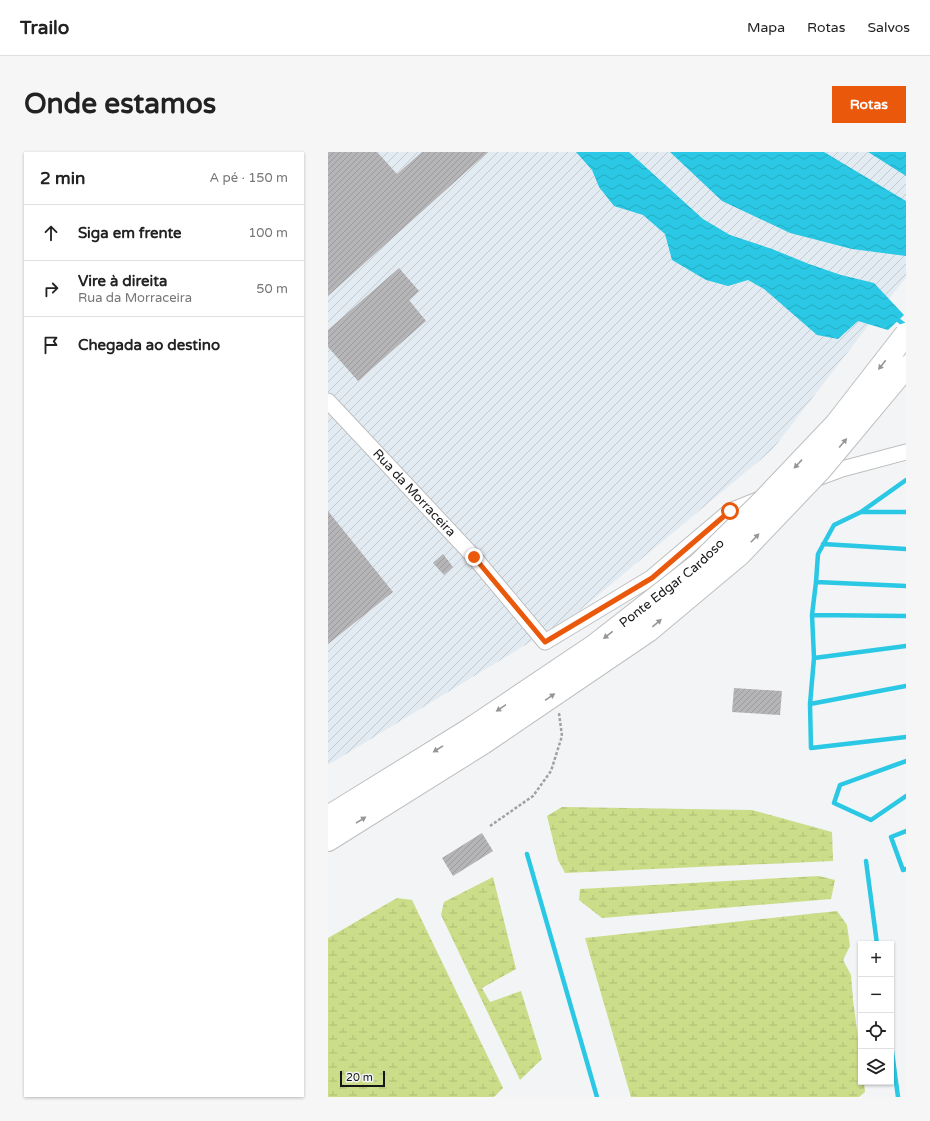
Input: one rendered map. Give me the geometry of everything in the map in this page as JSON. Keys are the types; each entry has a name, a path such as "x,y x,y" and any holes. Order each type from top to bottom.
{"main road":[{"name":"Ponte Edgar Cardoso","path":"477,735 698,565 763,501 836,424 906,334"},
{"name":"Ponte Edgar Cardoso","path":"477,735 648,631 740,554 821,469 906,367"},
{"path":"328,817 477,735"},
{"path":"328,840 477,735"}],"street":[{"name":"Rua da Morraceira","path":"328,401 474,557 545,642 652,578 730,511 842,469 906,452"}],"path":[{"path":"490,826 533,796 550,771 562,736 558,711"}],"shaded area":[{"path":"328,152 906,152 906,277 772,450 573,616 328,765"}],"green space":[{"path":"562,807 752,810 832,832 833,861 565,873 558,860 547,816"},
{"path":"819,876 835,880 831,899 602,918 579,900 580,889"},
{"path":"493,877 516,969 482,988 490,1002 521,991 542,1059 520,1080 441,915 444,902"},
{"path":"397,898 412,900 503,1088 494,1097 328,1097 328,938"},
{"path":"837,911 847,925 850,946 843,960 851,975 858,1038 858,1085 864,1085 865,1092 859,1097 631,1097 585,938"}],"water":[{"path":"576,152 629,152 703,219 730,235 841,275 874,283 904,315 888,330 858,321 838,339 817,335 764,289 748,280 728,286 706,280 672,260 665,234 643,215 614,206 599,187 592,170"},
{"path":"670,152 824,152 906,201 906,256 852,249 790,233 722,201"},
{"path":"868,152 906,152 906,176"}],"building":[{"path":"328,152 377,152 397,174 422,152 488,152 328,296"},
{"path":"399,268 419,291 409,300 426,321 358,381 328,347 328,330"},
{"path":"328,511 393,592 328,644"},
{"path":"443,554 453,567 444,575 433,563"},
{"path":"734,688 782,691 780,715 732,712"},
{"path":"482,833 493,851 453,876 442,858"}],"waterway":[{"path":"898,320 906,326"},
{"path":"906,480 861,512 906,512"},
{"path":"861,512 834,525 818,554 816,582 906,586"},
{"path":"823,544 906,549"},
{"path":"816,582 812,615 814,658 906,646"},
{"path":"812,615 906,616"},
{"path":"814,658 810,704 811,748 906,737"},
{"path":"810,704 906,686"},
{"path":"906,761 840,785 834,803 871,820 906,796"},
{"path":"906,831 891,837 903,870 906,869"},
{"path":"527,854 597,1097"},
{"path":"866,861 877,941"},
{"path":"892,1049 898,1097"}],"route":[{"path":"474,557 545,642 652,578 730,511"}]}
